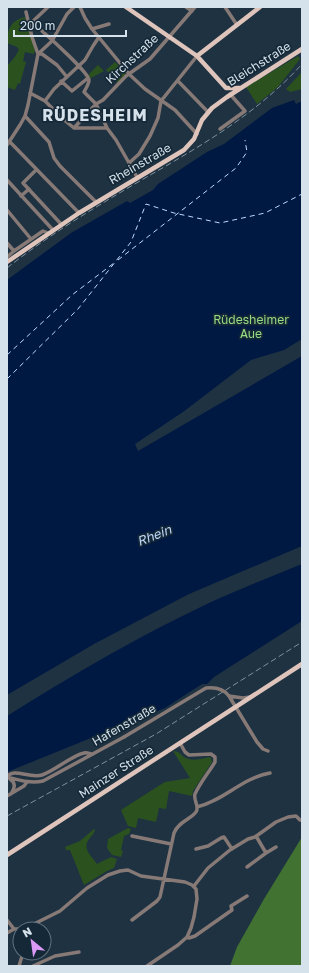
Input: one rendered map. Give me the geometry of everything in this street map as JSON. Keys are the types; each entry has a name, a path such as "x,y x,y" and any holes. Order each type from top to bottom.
{"main road":[{"path":"126,7 197,56 226,88 228,96"},
{"path":"197,56 260,7"},
{"name":"Bleichstraße","path":"228,96 302,49"},
{"path":"226,88 240,88"},
{"name":"Rheinstraße","path":"7,262 96,202 184,150 192,142 197,134 202,120 208,112 228,96"},
{"name":"Mainzer Straße","path":"7,855 302,664"}],"street":[{"path":"29,25 48,7"},
{"path":"38,54 52,41 68,14 74,7"},
{"path":"80,7 92,29 129,74 145,90 175,110 197,134"},
{"path":"186,7 192,11"},
{"name":"Kirchstraße","path":"74,128 96,104 103,100 129,74 145,64 195,7"},
{"path":"225,7 237,25"},
{"path":"26,14 38,54 24,116 8,144 79,213"},
{"path":"92,29 109,24"},
{"path":"42,31 79,66 88,78 88,84 84,92 96,104 107,128 112,134 137,178"},
{"path":"45,101 61,81 85,60 99,37"},
{"path":"38,54 42,54 57,65 67,76"},
{"path":"129,163 139,154 150,136 158,118 161,101 197,56"},
{"path":"61,81 72,91 88,78"},
{"path":"178,81 208,112"},
{"path":"30,93 45,101 74,128 107,128"},
{"path":"220,129 244,111 228,96"},
{"path":"24,116 48,142 54,158 60,166 96,202"},
{"path":"36,170 24,182 28,189 62,224"},
{"path":"7,180 53,230"},
{"path":"21,196 28,189"},
{"path":"7,210 31,239"},
{"name":"Rheinstraße","path":"7,257 43,231 48,233"},
{"path":"7,243 14,251"},
{"name":"Hafenstraße","path":"7,777 27,782 47,780 124,737 206,688 217,688 227,693 229,696 243,698 251,697"},
{"path":"229,696 257,742 263,749 268,751"},
{"path":"132,920 160,897 171,844 176,828 196,812 196,793 215,762 213,755 209,753 189,755 185,752 180,743"},
{"path":"9,796 15,787 15,784 14,781 7,777 9,774 15,772 29,776 40,776 83,753 93,754"},
{"path":"197,807 207,804 239,785 261,775 270,773"},
{"path":"9,796 24,786 27,782"},
{"path":"194,886 208,868 232,849 271,827 276,822 296,816 300,820"},
{"path":"132,836 171,844"},
{"path":"256,836 266,852"},
{"path":"196,849 208,846 221,838 224,838 232,849"},
{"path":"247,867 266,852 276,847"},
{"path":"40,921 60,911 87,888 108,875 120,871 128,870 141,876 185,882 194,886 197,891 197,899 192,926 187,937 147,966"},
{"path":"187,937 189,938 195,936 232,910 231,906 247,896"},
{"path":"33,966 55,956 79,952"}],"green space":[{"path":"25,17 35,50 34,54 25,52 23,61 26,62 20,84 18,83 15,90 7,87 7,66 19,50 17,47 7,43 7,38 13,23 20,18"},
{"path":"298,56 300,59 278,87 257,104 246,87"},
{"path":"115,62 126,73 119,82 116,80 118,77 117,74 113,72 109,73 106,70"},
{"path":"98,65 104,71 91,78 88,75"},
{"path":"302,72 302,89 290,92 286,89"},
{"path":"173,751 178,752 187,759 196,760 209,757 211,758 212,762 193,791 192,796 169,791 166,809 159,808 156,822 138,818 136,828 128,826 121,810 165,782 190,778"},
{"path":"128,828 131,829 129,834 124,836 121,857 112,855 107,848 108,839"},
{"path":"94,829 94,833 86,845 88,851 97,864 111,857 117,859 114,868 84,885 70,850 66,850 65,847 80,841"},
{"path":"302,837 302,966 230,966 237,947"}],"water":[{"name":"Rhein","path":"294,100 296,104 302,101 302,339 284,350 251,360 183,412 135,444 138,451 302,356 302,546 189,594 94,644 7,695 7,280 71,233 127,201 130,203 153,190 158,184 207,152 224,144 272,108"},
{"path":"302,564 302,621 214,677 207,684 202,684 165,708 7,772 7,716 131,642 220,598"}],"ferry route":[{"path":"118,260 236,168 247,152 245,140"},
{"path":"7,379 78,309 131,242 146,204 174,213 220,223 265,213 302,194"},
{"path":"7,355 72,295 114,263"}],"railway":[{"path":"7,268 74,221 208,141 267,98 302,64"},
{"path":"7,816 156,734 302,642"}],"district":[{"name":"RÜDESHEIM","path":"95,115"}],"park label":[{"name":"Rüdesheimer Aue","path":"251,327"}]}
